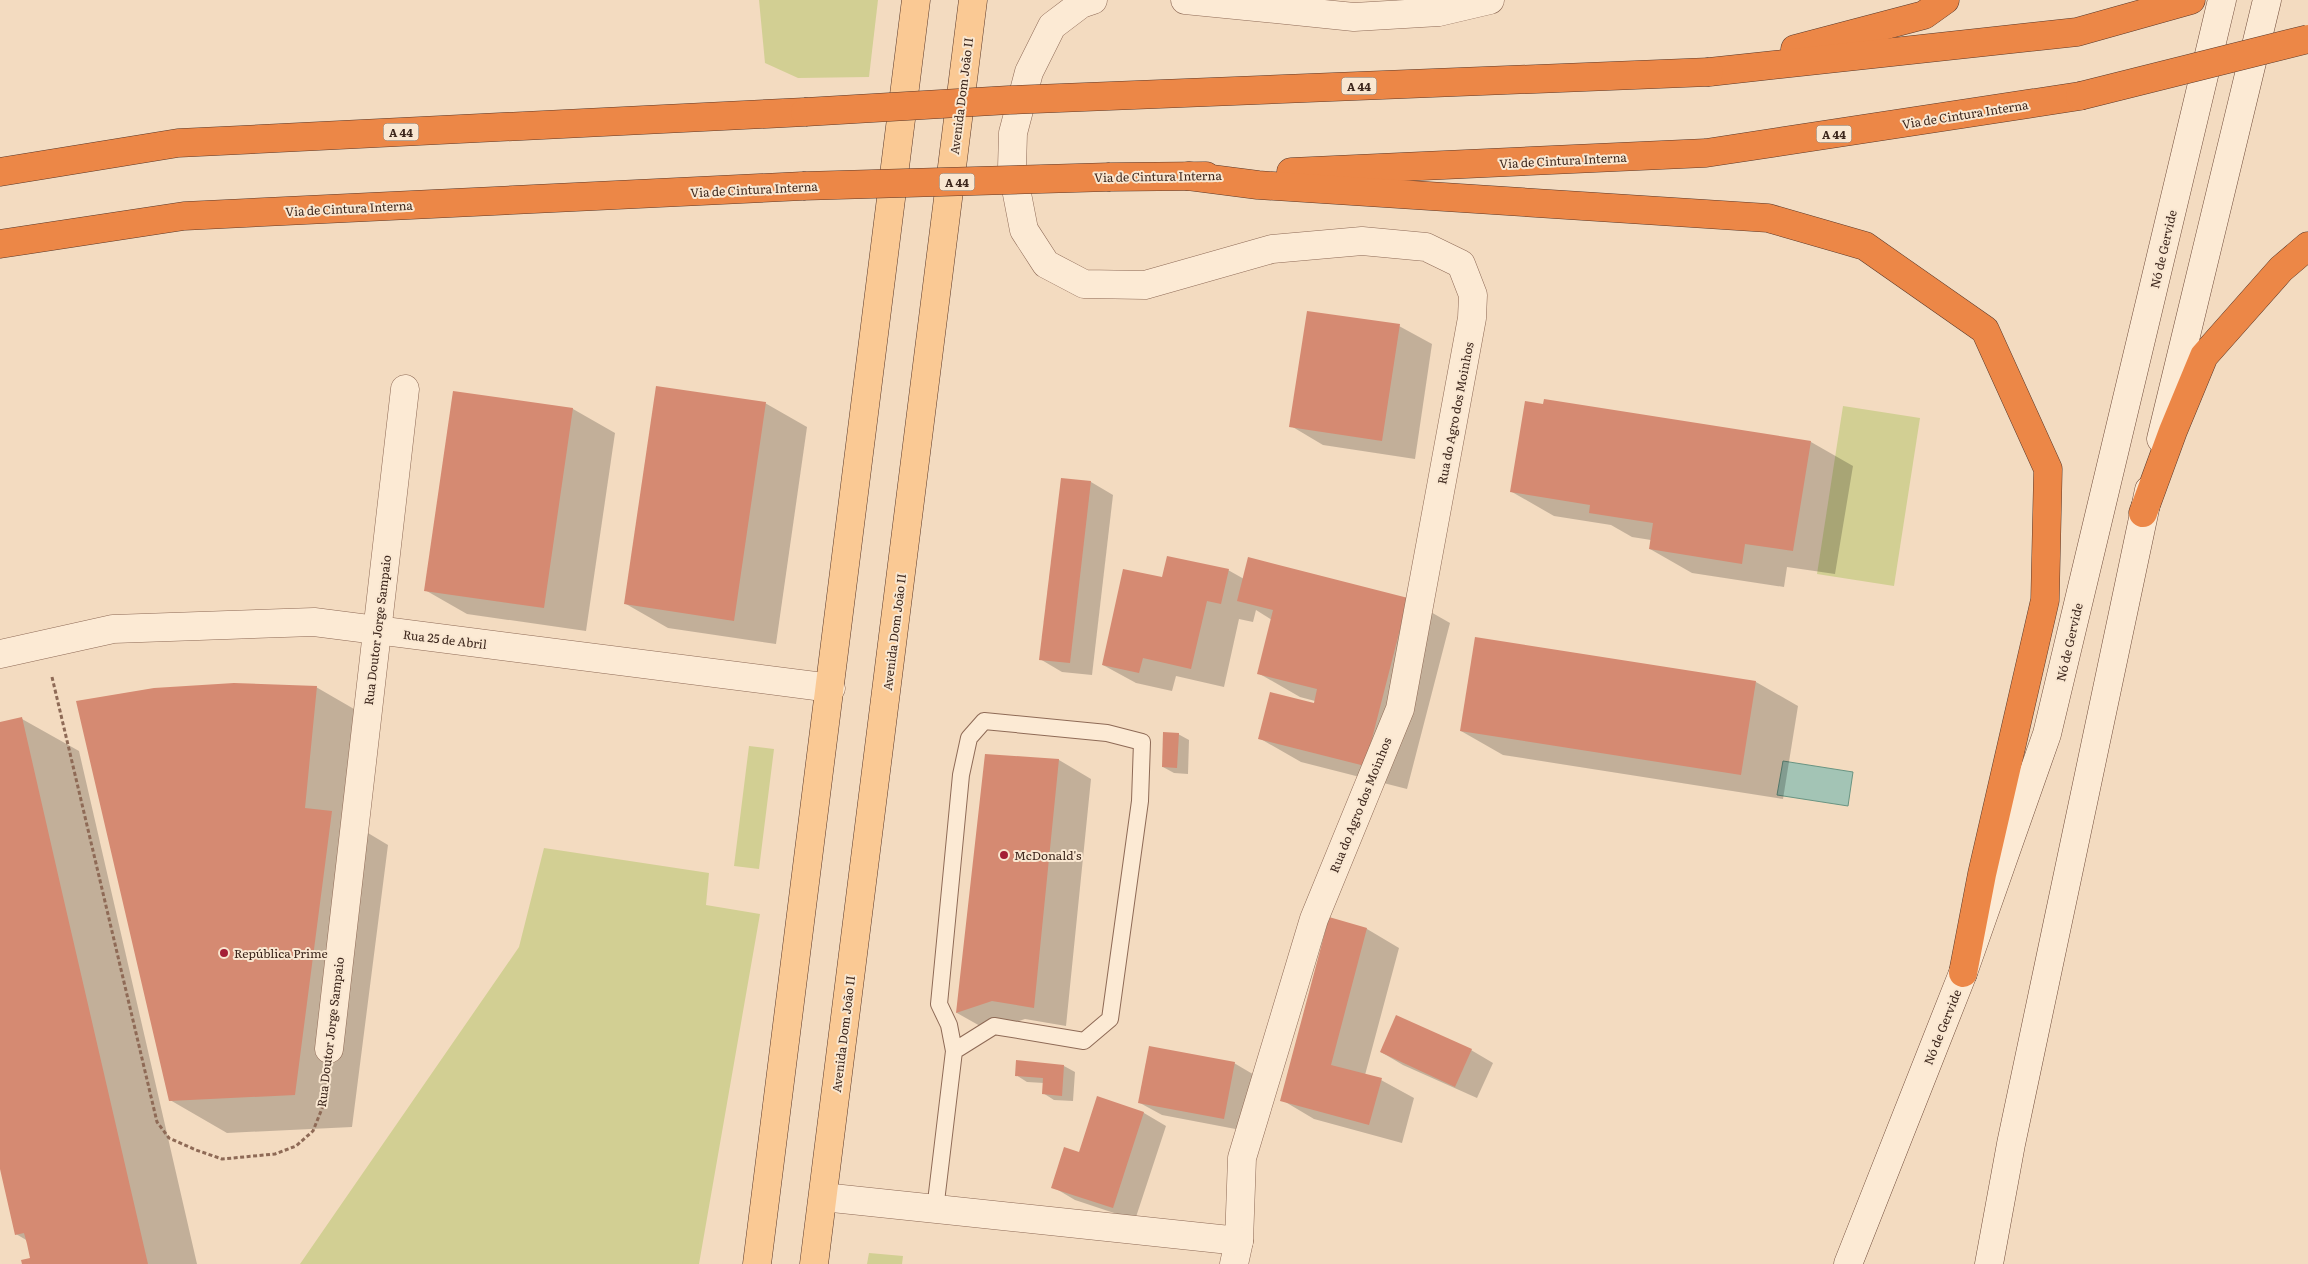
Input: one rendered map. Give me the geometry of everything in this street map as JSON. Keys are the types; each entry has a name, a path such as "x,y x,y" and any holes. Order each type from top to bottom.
{"highway":[{"path":"1709,72 1924,15 1944,0"},
{"name":"A 44","path":"0,172 178,144 1008,100 1709,72 2077,32 2191,0"},
{"name":"Via de Cintura Interna","path":"0,244 184,216 803,186 1188,176 1706,153 2080,96 2308,39"},
{"path":"1188,176 1258,185 1768,218 1865,246 1985,330 2048,469 2045,600 1982,874 1963,972"},
{"path":"2143,513 2173,431 2204,356 2280,269 2308,246"}],"main road":[{"path":"758,1264 916,0"},
{"name":"Avenida Dom João II","path":"814,1264 973,0"}],"street":[{"name":"Rua do Agro dos Moinhos","path":"1093,0 1081,4 1052,26 1029,72 1013,133 1012,168 1024,230 1046,264 1084,284 1145,285 1272,249 1362,241 1426,247 1461,264 1473,295 1472,318 1400,709 1314,919 1242,1158 1236,1253"},
{"path":"1185,0 1354,17 1439,12 1490,0"},
{"name":"Nó de Gervide","path":"1848,1264 1963,972 2047,734 2222,0"},
{"path":"1989,1264 2011,1144 2143,513 2266,0"},
{"name":"Rua Doutor Jorge Sampaio","path":"329,1049 405,390"},
{"name":"Rua 25 de Abril","path":"0,654 113,629 314,622 831,688"},
{"path":"822,1197 935,1210 1236,1253"}],"lane":[{"path":"935,1210 954,1051 949,1025 939,1004 961,775 969,738 984,721 1107,733 1142,742 1140,801 1110,1019 1084,1041 994,1026 954,1051"}],"path":[{"name":"Rua Doutor Jorge Sampaio","path":"44,644 157,1122 170,1138 222,1159 275,1154 296,1146 313,1131 323,1106 329,1049"}],"shaded area":[{"path":"759,0 878,0 869,77 798,78 765,63"},
{"path":"1843,406 1920,418 1894,586 1817,574"},
{"path":"749,746 774,749 759,869 734,866"},
{"path":"1783,761 1853,772 1848,806 1777,795"},
{"path":"544,848 709,873 706,905 760,914 699,1264 300,1264 519,947"},
{"path":"869,1253 903,1256 902,1264 867,1264"}],"building":[{"path":"1307,311 1400,324 1382,441 1289,427"},
{"path":"656,386 766,402 734,621 624,604"},
{"path":"453,391 573,408 544,608 424,591"},
{"path":"1544,399 1811,441 1793,551 1745,544 1742,564 1649,549 1653,523 1589,513 1590,505 1510,492 1525,401 1543,404"},
{"path":"1061,478 1091,481 1070,663 1039,660"},
{"path":"1167,556 1229,569 1221,604 1207,601 1191,669 1143,658 1139,673 1102,665 1123,569 1162,577"},
{"path":"1248,557 1408,598 1365,766 1258,739 1270,692 1314,703 1317,689 1257,674 1273,610 1237,601"},
{"path":"1475,637 1756,681 1741,775 1460,731"},
{"name":"República Prime","path":"234,683 317,686 305,808 332,811 295,1095 169,1101 76,701 154,688"},
{"path":"22,717 148,1264 22,1264 21,1260 30,1258 27,1244 24,1233 15,1235 0,1169 0,722"},
{"path":"1163,732 1179,733 1177,768 1162,767"},
{"path":"985,754 1059,759 1034,1008 992,1001 956,1013"},
{"path":"1329,917 1367,928 1331,1065 1382,1078 1369,1125 1280,1101"},
{"path":"1396,1015 1472,1049 1455,1087 1380,1052"},
{"path":"1149,1046 1235,1062 1224,1119 1138,1103"},
{"path":"1016,1060 1064,1065 1062,1096 1042,1094 1043,1078 1015,1076"},
{"path":"1097,1096 1144,1112 1113,1208 1051,1188 1064,1147 1079,1152"}],"place":[{"name":"McDonald's","path":"1004,855"},
{"name":"República Prime","path":"224,953"}]}
